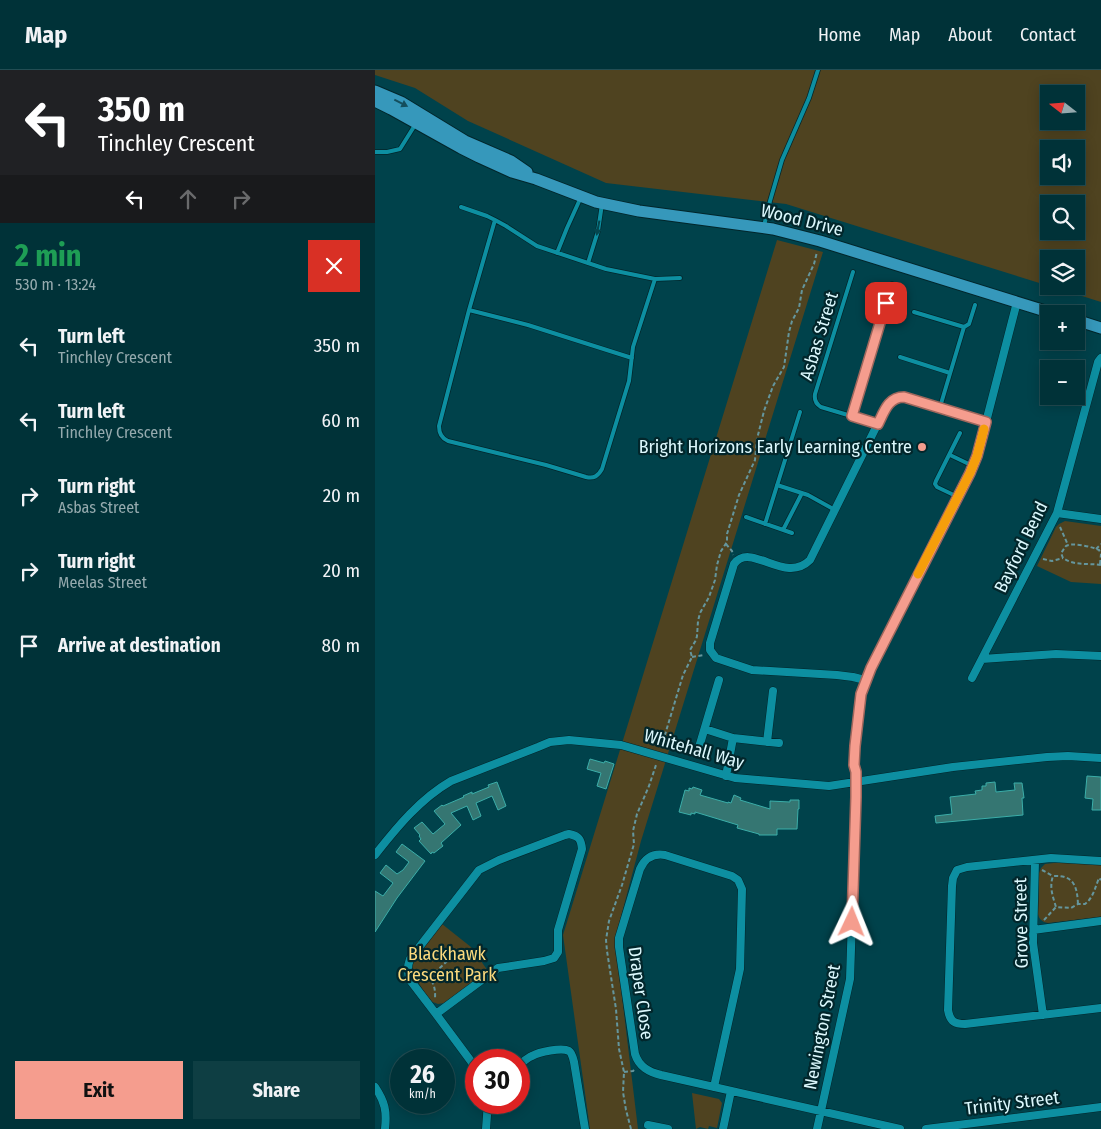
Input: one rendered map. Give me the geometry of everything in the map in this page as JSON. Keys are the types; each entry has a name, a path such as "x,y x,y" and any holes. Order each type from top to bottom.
{"street":[{"name":"Wood Drive","path":"375,91 401,102 419,118"},
{"name":"Wood Drive","path":"375,101 419,118 511,161 536,179 602,204 786,232 1040,309"},
{"name":"Newington Street","path":"817,1129 850,979 856,782 854,765 861,694 865,680 973,466 1017,302"},
{"path":"1085,323 1101,328"},
{"name":"Bayford Bend","path":"972,678 1056,515 1098,362 1101,358"},
{"path":"865,680 837,675 752,670 719,659 712,654 710,643 733,568 740,558 747,557 791,569 801,567 810,560 887,405 893,399 904,397 986,422"},
{"path":"1056,515 1101,519"},
{"path":"982,659 1056,654 1101,656"},
{"path":"697,754 719,680"},
{"path":"767,742 773,690"},
{"path":"705,730 733,738 779,743"},
{"path":"726,776 733,738"},
{"name":"Whitehall Way","path":"375,855 402,821 441,787 451,781 545,744 558,741 569,740 626,746 742,779 829,786 953,767 1047,757 1101,758"},
{"path":"435,1014 498,968 544,962 557,955 559,948 558,930 581,855 580,839 577,836 565,835 499,860 479,870 410,959 407,971 410,980 429,1006 435,1014 465,1054"},
{"name":"Draper Close","path":"714,1087 740,969 742,889 738,880 733,876 660,854 651,856 646,859 639,869 619,938 635,1054 639,1064 653,1073 731,1091 821,1111"},
{"path":"1101,861 1059,858 967,867 957,870 954,874 952,886 948,1010 952,1021 959,1024 1101,1008"},
{"name":"Grove Street","path":"1035,861 1033,943 1043,1014"},
{"path":"1033,930 1101,921"},
{"path":"530,1057 538,1053 558,1050 568,1050 571,1053 585,1129"},
{"path":"375,1087 385,1107 385,1129"},
{"path":"723,1129 731,1091"},
{"name":"Trinity Street","path":"926,1129 977,1126 1101,1107"},
{"path":"821,1111 900,1129"},
{"path":"486,1129 487,1114"},
{"path":"648,1125 668,1129"}],"lane":[{"path":"764,228 782,160 809,98 818,70"},
{"path":"375,152 400,149 419,118"},
{"path":"557,253 581,197"},
{"path":"588,263 598,231 602,204"},
{"path":"461,207 487,216 507,226 537,246 606,269 655,279 680,278"},
{"path":"495,220 439,426 442,437 448,441 589,478 597,476 602,470 629,381 633,347 655,279"},
{"name":"Asbas Street","path":"853,272 815,397 816,402 821,407 878,424"},
{"path":"852,416 892,284"},
{"path":"939,408 964,328 969,324 975,305"},
{"path":"469,310 528,325 632,358"},
{"path":"915,312 964,328"},
{"path":"900,357 950,372"},
{"path":"765,524 801,412"},
{"path":"958,497 937,487 935,484 960,433"},
{"path":"950,455 973,466"},
{"path":"777,485 808,495 835,510"},
{"path":"783,530 802,493"},
{"path":"746,517 792,533"}],"path":[{"path":"631,1129 623,1092 624,1072 619,1049 616,1010 607,951 607,930 634,844 633,831 637,814 659,756 680,683 692,657 689,650 696,640 697,621 715,580 717,565 721,551 726,544 727,534 739,495 755,460 757,439 764,411 773,386 784,367 791,326 799,308 802,290 814,264 820,241"},
{"path":"1056,515 1068,546"},
{"path":"726,544 737,561"},
{"path":"1034,556 1052,561 1063,558 1081,564 1100,564 1101,554 1099,550 1072,544 1061,553 1063,558"},
{"path":"1096,549 1101,544"},
{"path":"692,657 712,654"},
{"path":"1078,904 1077,890 1071,880 1061,876 1053,876 1051,883 1052,894 1056,907 1071,908 1078,904 1085,904 1089,900 1099,878 1101,880"},
{"path":"430,978 455,953"},
{"path":"407,971 422,972 430,978 435,987 435,992 433,1003 429,1006"},
{"path":"624,1072 633,1071 639,1064"}],"green space":[{"path":"375,70 1101,70 1101,302 1079,295 1085,295 1085,250 1040,250 1040,283 786,204 606,183 468,121 415,88 375,75"},
{"path":"777,240 823,252 641,841 615,939 638,1129 590,1129 563,935"},
{"path":"1065,521 1101,526 1101,584 1071,582 1037,566 1056,527"},
{"path":"1062,862 1101,864 1101,917 1048,923 1040,919 1038,914 1039,873 1045,864"},
{"name":"Blackhawk Crescent Park","path":"442,924 471,947 488,971 444,1003 438,1004 430,1001 413,974 412,967 414,961"},
{"path":"692,1093 719,1099 722,1103 717,1128 709,1126 708,1129 700,1127 696,1129"}],"building":[{"path":"590,759 614,764 606,789 597,786 601,773 587,769"},
{"path":"1087,776 1101,777 1101,810 1092,810 1093,799 1085,798"},
{"path":"497,782 506,806 498,810 492,796 476,803 481,816 473,820 467,806 451,813 461,825 441,843 443,846 434,853 432,852 431,854 419,841 421,839 420,835 414,828 422,822 433,834 445,824 434,811 442,805 489,787 488,785"},
{"path":"995,782 996,792 1015,790 1014,783 1022,783 1024,798 1022,798 1023,815 936,823 935,816 952,814 950,797 976,794 975,791 982,790 982,786 986,786 986,783"},
{"path":"693,787 702,790 700,795 728,803 731,803 734,795 741,798 740,800 770,809 770,801 790,802 790,800 799,800 797,829 777,829 777,835 759,835 737,828 738,825 695,812 695,814 691,813 691,815 679,812 685,790 689,791 689,788 692,789"},
{"path":"402,844 425,861 397,898 375,932 375,891 383,896 393,883 380,873 386,865 397,874 403,870 409,862 396,852"}],"slow traffic":[{"path":"918,574 970,473 977,456 984,429"}],"place":[{"name":"Bright Horizons Early Learning Centre","path":"922,447"}],"route":[{"path":"852,922 856,797 856,772 854,765 861,694 871,668 970,473 977,456 986,422 904,397 890,401 878,424 852,416 886,303"}]}
